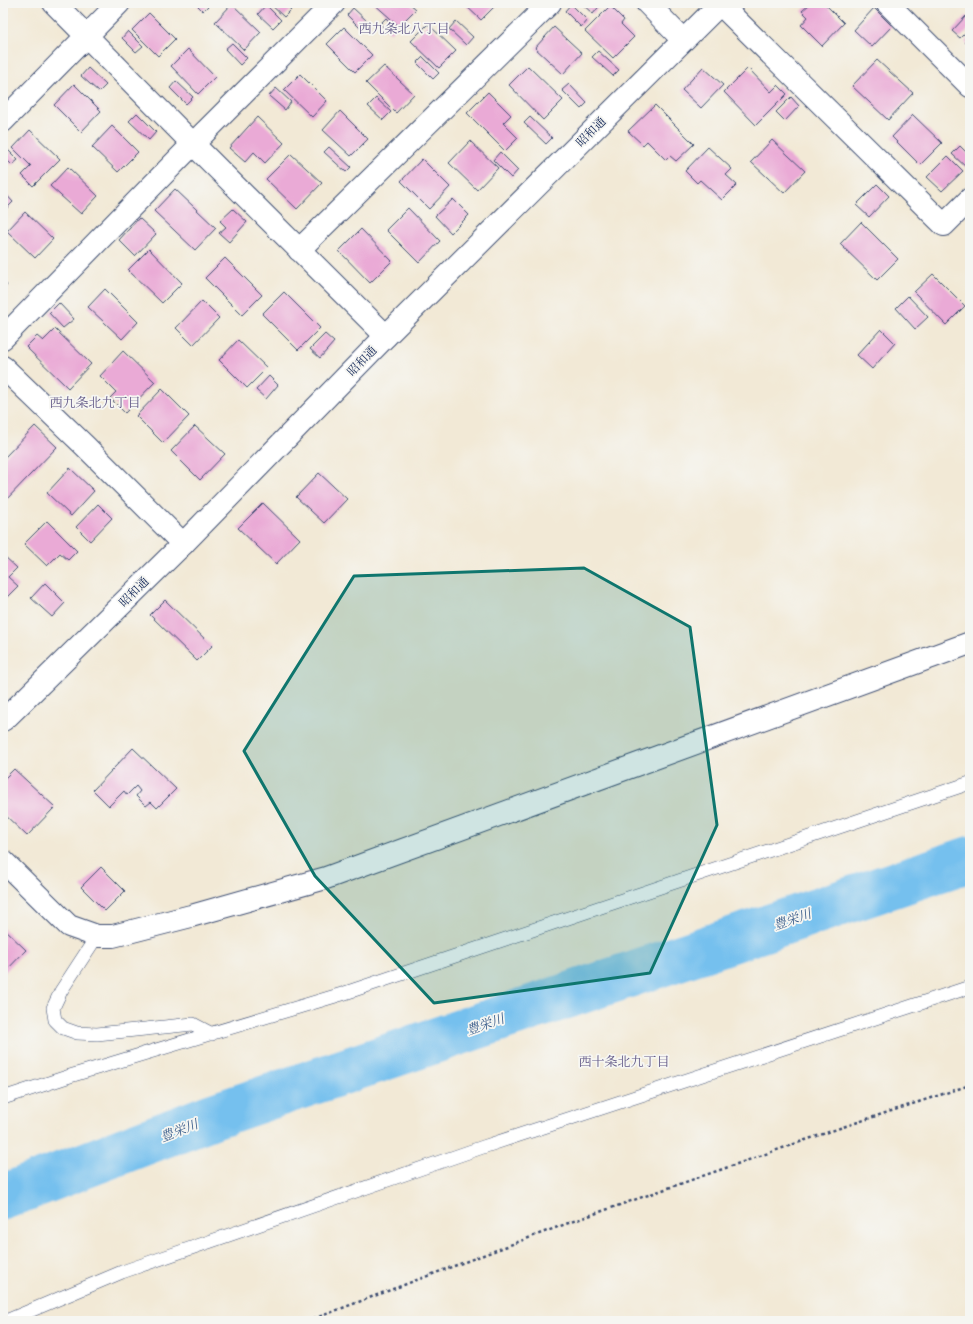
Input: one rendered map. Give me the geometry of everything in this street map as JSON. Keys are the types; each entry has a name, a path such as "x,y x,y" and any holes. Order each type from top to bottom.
{"street":[{"path":"54,3 386,336"},
{"path":"3,121 119,3"},
{"path":"3,338 334,3"},
{"path":"299,250 550,3"},
{"path":"646,3 683,40"},
{"path":"720,3 944,225 970,199"},
{"name":"昭和通","path":"3,720 183,544 386,336 720,3"},
{"path":"886,3 970,86"},
{"path":"3,368 86,446 183,544"},
{"path":"3,861 69,926 97,936 113,936 326,878 970,643"}],"lane":[{"path":"3,1098 70,1076 342,994 970,783"},
{"path":"97,936 52,1008 55,1020 63,1028 77,1033 96,1034 193,1024 212,1034"},
{"path":"6,1321 122,1272 483,1147 970,986"}],"path":[{"path":"308,1321 579,1219 840,1128 970,1085"}],"highlighted area":[{"path":"584,568 690,627 717,825 650,973 434,1003 315,876 244,751 354,576"}],"building":[{"path":"195,3 211,3 203,11"},
{"path":"269,3 284,3 291,10 284,17"},
{"path":"373,3 409,3 416,9 399,26"},
{"path":"463,3 498,3 481,20"},
{"path":"581,3 600,3 601,4 593,14"},
{"path":"811,3 824,3 844,23 822,46 801,25 808,17 802,11"},
{"path":"232,4 261,32 244,50 215,22"},
{"path":"571,4 587,20 581,27 565,11"},
{"path":"266,5 281,20 273,28 258,14"},
{"path":"610,6 624,20 621,24 634,37 613,58 585,31"},
{"path":"353,8 367,21 360,28 347,15"},
{"path":"874,8 892,26 872,47 854,30"},
{"path":"149,13 175,39 158,56 132,30"},
{"path":"966,16 970,20 970,28 960,38 952,31"},
{"path":"386,18 395,28 390,33 380,24"},
{"path":"456,21 473,37 466,45 449,29"},
{"path":"428,24 456,51 439,68 411,41"},
{"path":"344,27 372,55 355,72 327,44"},
{"path":"554,27 582,53 563,74 535,48"},
{"path":"128,31 143,46 136,52 122,38"},
{"path":"970,37 970,47 965,42"},
{"path":"232,43 247,58 240,65 225,49"},
{"path":"188,49 215,77 198,94 171,66"},
{"path":"598,51 619,70 613,76 592,57"},
{"path":"423,57 439,73 433,79 417,63"},
{"path":"877,60 913,93 888,120 852,86"},
{"path":"384,66 414,94 396,113 366,83"},
{"path":"528,66 563,100 543,120 509,85"},
{"path":"703,67 723,85 701,108 682,90"},
{"path":"88,68 106,85 99,92 81,76"},
{"path":"748,68 771,92 778,85 787,94 756,125 724,92"},
{"path":"300,74 327,101 312,117 284,90"},
{"path":"176,81 193,97 186,104 170,88"},
{"path":"74,84 101,111 81,132 54,105"},
{"path":"569,84 587,103 581,109 562,90"},
{"path":"276,88 291,102 285,110 269,96"},
{"path":"488,92 511,115 503,123 518,138 505,151 467,113"},
{"path":"791,97 799,106 785,121 776,112"},
{"path":"376,98 391,112 383,120 368,106"},
{"path":"655,105 694,144 676,161 670,156 666,160 647,141 643,145 628,131"},
{"path":"340,111 368,139 351,156 323,130"},
{"path":"137,113 156,132 149,140 129,121"},
{"path":"913,115 942,143 920,165 892,137"},
{"path":"257,117 284,143 265,163 254,152 245,162 229,148"},
{"path":"530,117 552,138 546,144 524,123"},
{"path":"112,126 138,152 118,172 92,147"},
{"path":"30,130 60,159 33,186 22,175 31,166 13,148"},
{"path":"772,140 805,171 784,193 751,162"},
{"path":"470,141 498,168 477,190 449,163"},
{"path":"3,145 18,160 12,165 3,156"},
{"path":"960,146 970,156 970,167 968,169 952,154"},
{"path":"329,147 351,167 346,172 324,152"},
{"path":"708,147 732,169 726,175 737,185 722,200 700,180 697,183 685,171"},
{"path":"500,152 518,170 511,178 493,160"},
{"path":"291,154 322,183 297,209 266,179"},
{"path":"948,156 963,171 942,191 927,177"},
{"path":"422,159 450,187 429,209 401,181"},
{"path":"68,167 98,196 81,214 50,186"},
{"path":"877,184 889,196 869,217 856,205"},
{"path":"175,189 216,228 195,250 154,211"},
{"path":"3,191 13,202 3,212"},
{"path":"453,199 469,215 451,233 435,216"},
{"path":"408,208 440,241 419,263 386,230"},
{"path":"233,209 247,222 229,242 219,233 226,227 220,221"},
{"path":"25,212 53,239 35,258 7,231"},
{"path":"139,218 156,234 135,256 119,240"},
{"path":"861,222 898,259 877,280 840,244"},
{"path":"361,229 392,261 370,283 339,251"},
{"path":"149,249 182,283 162,303 128,270"},
{"path":"225,258 262,295 242,315 205,278"},
{"path":"933,274 965,306 946,325 914,292"},
{"path":"3,281 7,285 3,290"},
{"path":"105,289 138,322 122,339 88,307"},
{"path":"284,292 320,328 298,350 262,314"},
{"path":"908,296 928,317 915,329 896,308"},
{"path":"202,301 219,318 193,345 176,328"},
{"path":"59,303 74,319 63,328 49,313"},
{"path":"55,329 91,364 68,388 26,347 37,336 43,341"},
{"path":"881,329 895,343 872,369 857,355"},
{"path":"325,334 334,342 320,358 310,349"},
{"path":"238,340 267,368 247,388 219,360"},
{"path":"123,351 155,382 125,413 110,398 116,392 100,376"},
{"path":"269,376 278,385 266,399 256,390"},
{"path":"162,389 189,416 163,443 136,416"},
{"path":"35,426 57,447 3,503 3,459"},
{"path":"195,426 225,454 200,480 171,451"},
{"path":"70,468 94,491 71,516 47,493"},
{"path":"319,473 347,499 324,523 296,497"},
{"path":"263,503 300,539 276,564 238,528"},
{"path":"98,504 112,518 90,541 76,527"},
{"path":"47,521 77,551 68,560 60,553 47,566 24,544"},
{"path":"3,555 17,568 8,577 18,586 3,601"},
{"path":"45,583 65,603 52,617 31,598"},
{"path":"165,600 212,646 197,661 150,615"},
{"path":"133,748 176,789 157,808 151,802 146,806 136,796 140,791 136,786 127,795 124,791 109,806 93,790"},
{"path":"14,769 55,807 27,836 3,813 3,780"},
{"path":"101,867 125,891 105,911 81,887"},
{"path":"3,928 26,950 3,974"}],"waterway":[{"name":"豊栄川","path":"3,1197 213,1116 970,859"}],"district":[{"name":"西九条北八丁目","path":"404,28"},
{"name":"西九条北九丁目","path":"95,402"},
{"name":"西十条北九丁目","path":"624,1061"}]}
